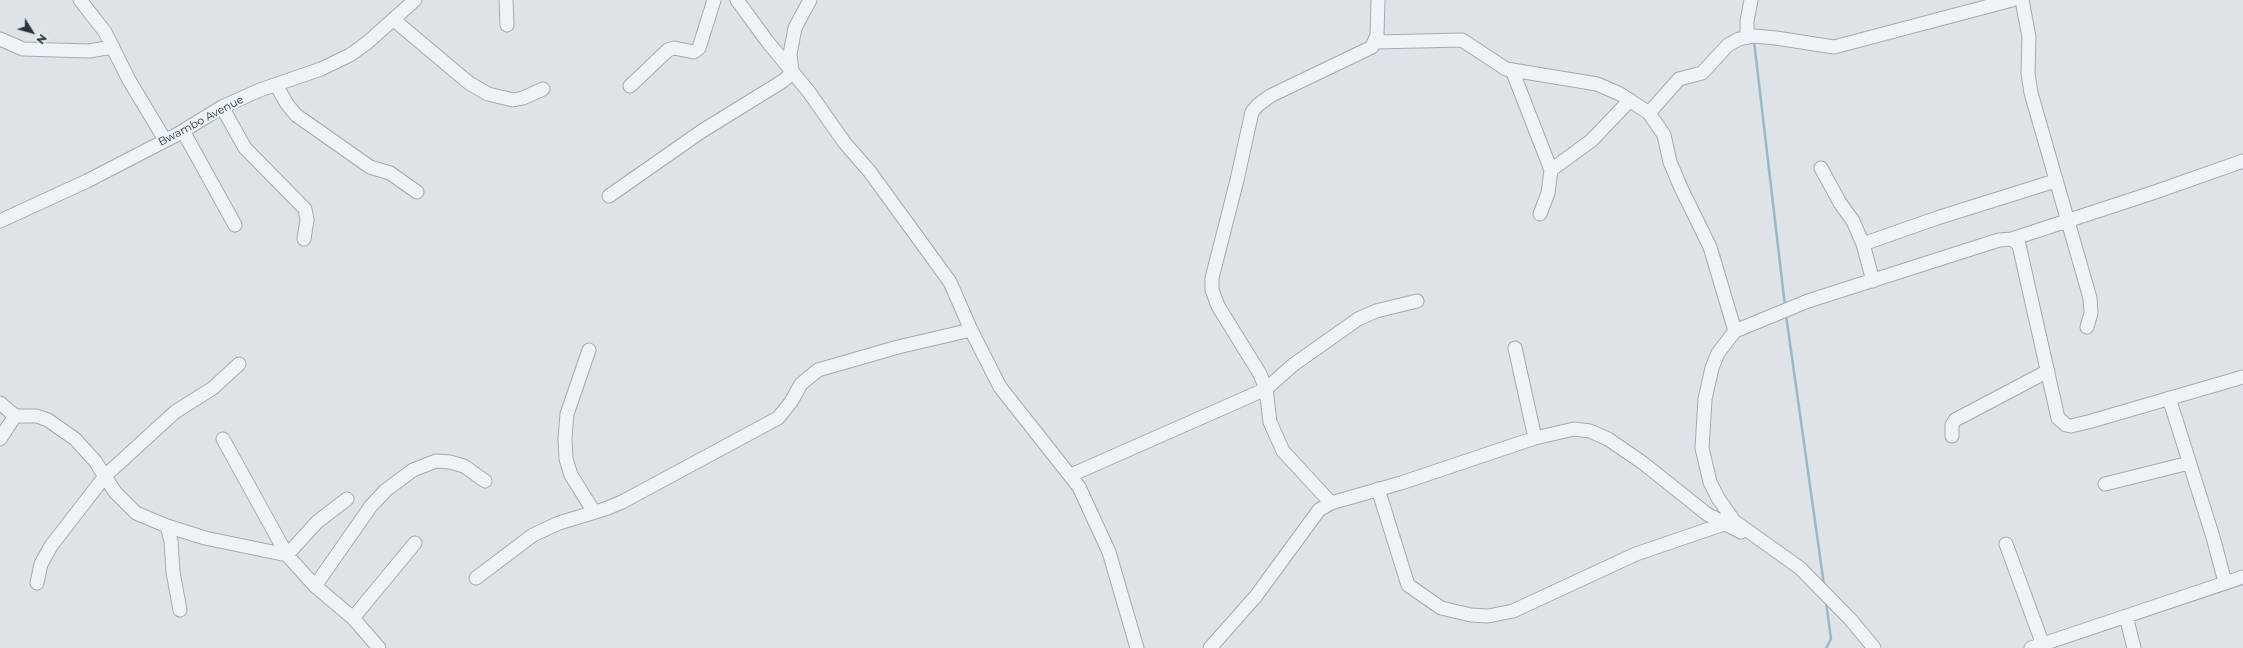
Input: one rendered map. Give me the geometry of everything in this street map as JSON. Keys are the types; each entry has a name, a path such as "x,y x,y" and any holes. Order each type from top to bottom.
{"street":[{"path":"80,0 105,32 129,80 165,140"},
{"name":"Bwambo Avenue","path":"0,220 87,181 183,131 222,107 321,69 350,55 394,20 415,0"},
{"path":"506,0 507,25"},
{"path":"630,86 668,50 674,48 694,52 698,48 714,0"},
{"path":"737,0 870,172 950,282 971,330 1000,387 1071,475 1092,514 1109,552 1137,648"},
{"path":"792,72 790,54 794,28 810,0"},
{"path":"1331,503 1283,451 1270,422 1266,389 1260,374 1218,306 1212,290 1212,278 1237,180 1252,112 1258,105 1270,96 1359,55 1372,47 1376,42 1378,0"},
{"path":"1747,36 1747,21 1751,0"},
{"path":"1649,113 1679,79 1702,73 1728,45 1747,36 1776,38 1834,47 2012,0"},
{"path":"2022,0 2029,37 2028,73 2031,92 2055,181 2090,298 2091,313 2087,327"},
{"path":"394,20 469,83 488,94 513,100 523,98 543,89"},
{"path":"0,39 23,49 89,51 113,47"},
{"path":"1376,42 1462,40 1498,64 1512,70 1596,84 1620,94 1649,113 1664,135 1670,162 1680,188 1710,247 1735,331"},
{"path":"1512,70 1551,170 1548,193 1540,214"},
{"path":"609,196 702,131 783,81 792,72"},
{"path":"276,85 287,104 296,115 370,167 394,175 417,192"},
{"path":"1551,170 1599,133 1630,100"},
{"path":"222,107 245,148 305,209 307,220 304,239"},
{"path":"183,131 236,225"},
{"path":"1874,648 1851,620 1800,568 1734,521 1718,498 1710,482 1702,448 1705,399 1712,368 1718,353 1735,331 1785,309 1873,282 1998,240 2012,239 2155,192 2243,161"},
{"path":"1821,168 1840,203 1853,221 1863,244 1873,282"},
{"path":"1863,244 1937,218 2055,181"},
{"path":"2012,239 2019,245 2058,418 2066,425 2071,426 2088,422 2243,376"},
{"path":"1071,475 1266,389 1293,365 1358,319 1376,311 1417,301"},
{"path":"476,578 533,535 559,523 622,502 778,418 791,402 801,384 818,370 884,351 971,330"},
{"path":"1516,348 1535,438"},
{"path":"589,350 567,414 565,438 566,459 571,475 594,512"},
{"path":"37,584 41,564 51,546 105,476 175,412 213,388 239,364"},
{"path":"1952,436 1952,425 1955,420 2048,371"},
{"path":"2169,398 2225,582"},
{"path":"0,403 15,416 37,416 48,420 75,439 95,461 115,492 136,513 167,526 244,547 287,555"},
{"path":"0,439 15,416"},
{"path":"1210,648 1256,596 1292,548 1313,515 1331,503 1535,438 1574,429 1590,431 1608,439 1643,463 1707,514 1724,524 1756,536"},
{"path":"223,440 287,555 315,586 354,618 379,648"},
{"path":"315,586 371,506 386,490 413,470 436,461 450,462 464,466 485,481"},
{"path":"2105,484 2189,463"},
{"path":"1378,489 1408,585 1441,608 1471,615 1488,616 1509,612 1636,554 1724,524"},
{"path":"287,555 317,522 347,499"},
{"path":"167,526 171,541 173,572 180,610"},
{"path":"354,618 415,543"},
{"path":"2006,544 2037,647 2092,626 2243,577"},
{"path":"2126,616 2134,648"}],"waterway":[{"path":"1754,41 1785,306"},
{"path":"1786,315 1824,585"},
{"path":"1826,602 1831,639 1826,648"}]}
